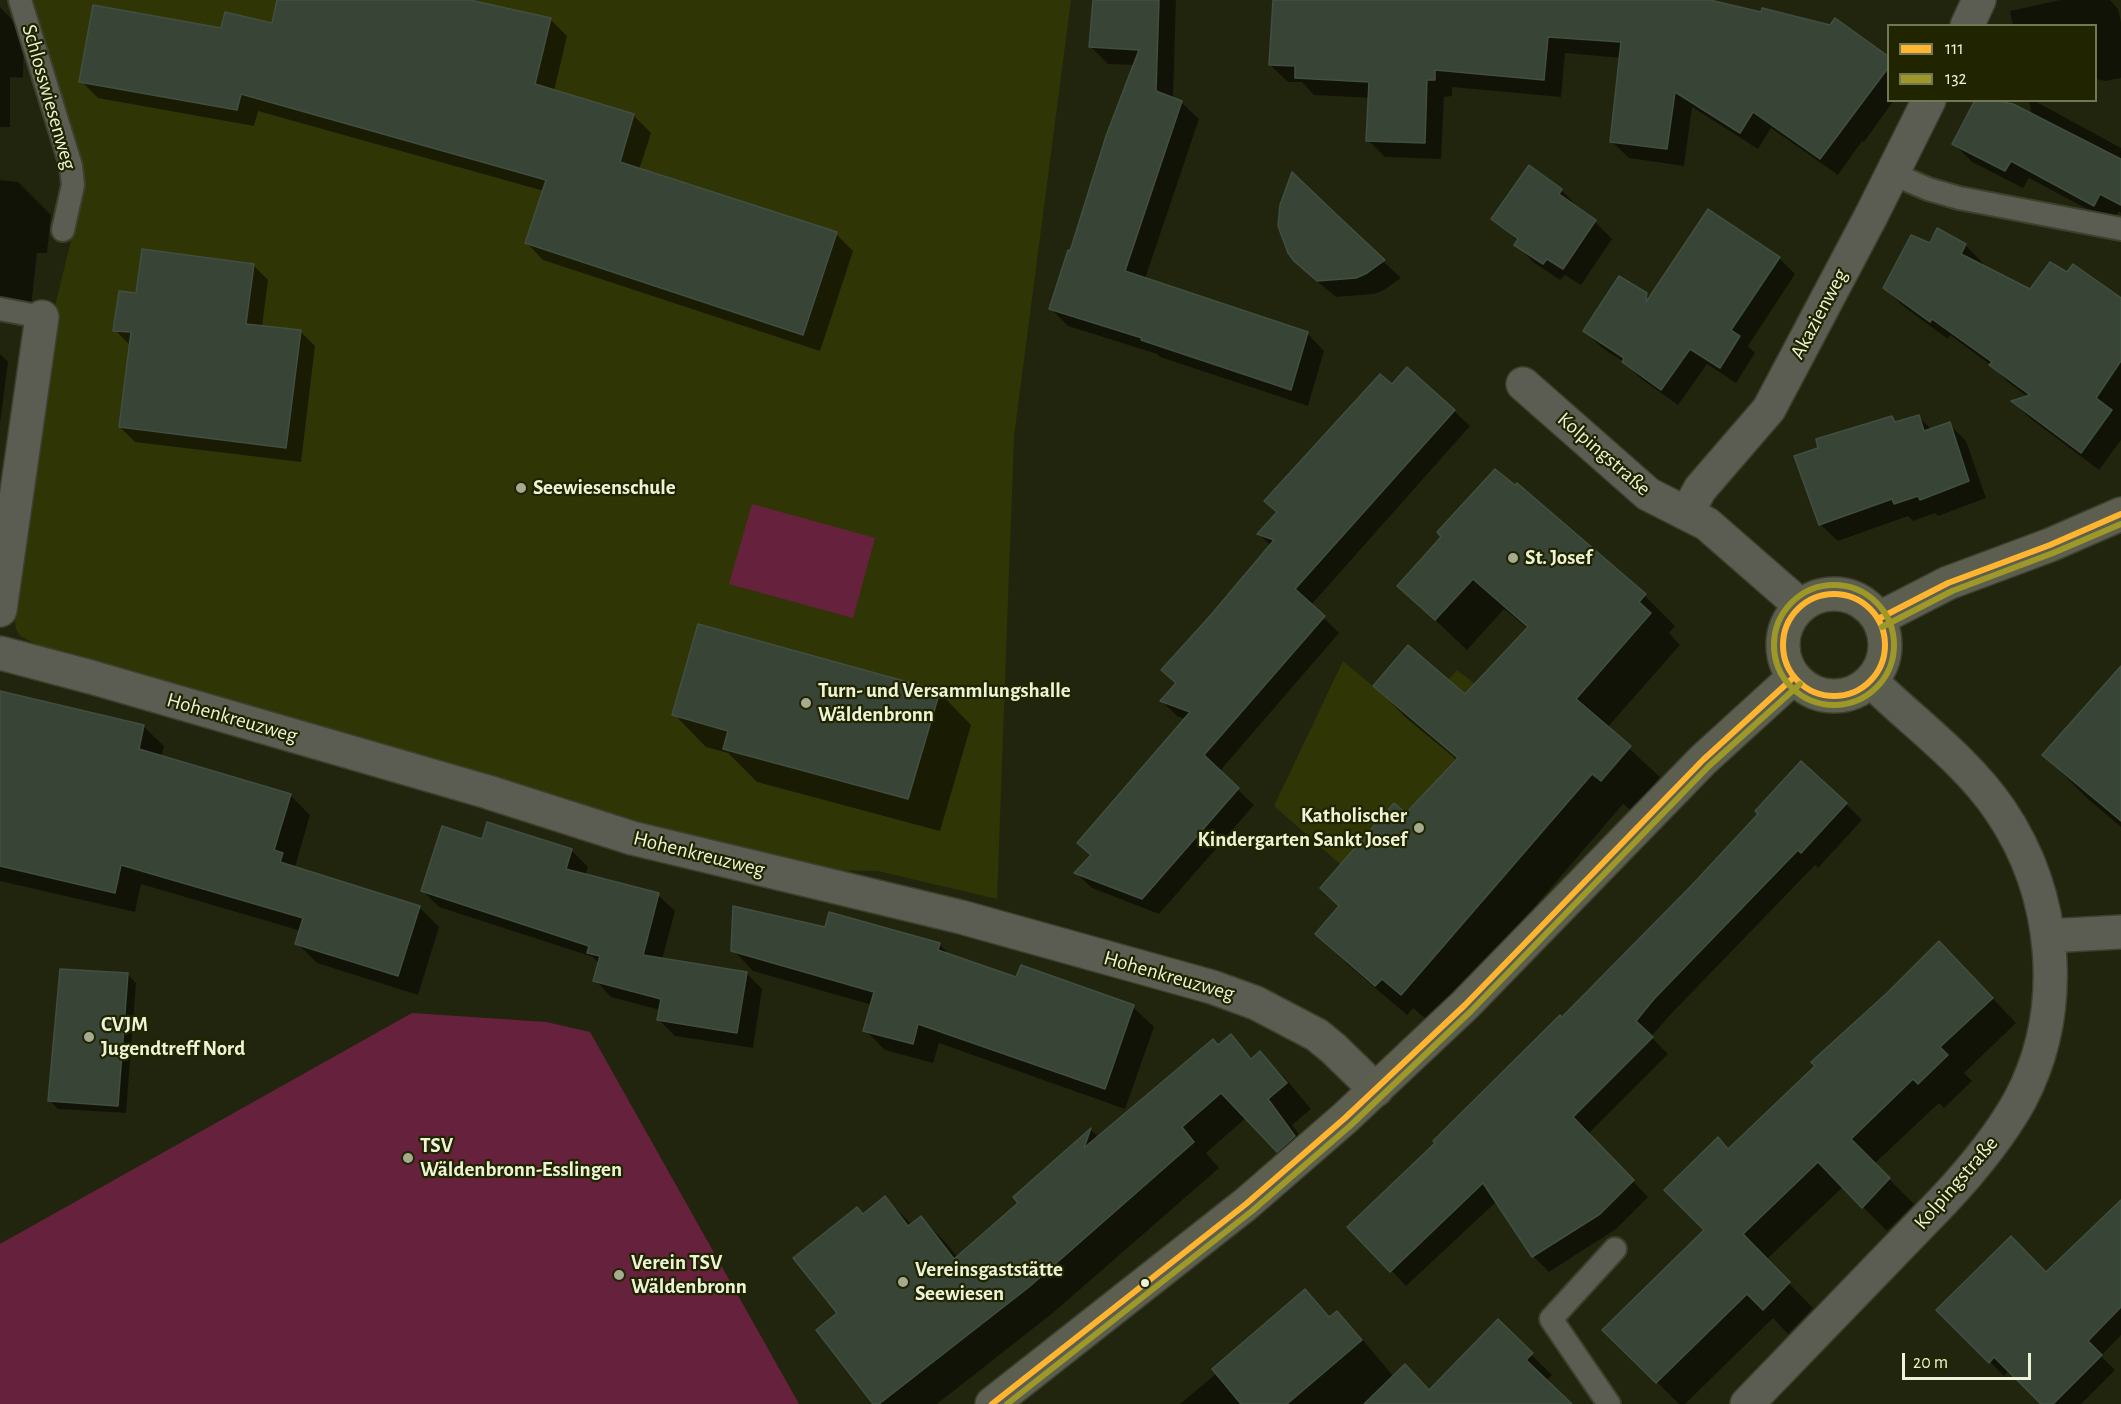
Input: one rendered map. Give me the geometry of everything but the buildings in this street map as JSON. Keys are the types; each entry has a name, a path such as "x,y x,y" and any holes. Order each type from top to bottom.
{"street":[{"path":"1968,24 1979,0"},
{"name":"Akazienweg","path":"1688,513 1700,489 1768,409 1871,216 1928,102"},
{"path":"0,610 42,317"},
{"name":"Kolpingstraße","path":"1523,384 1648,495 1688,513 1720,535 1801,606"},
{"path":"1878,619 1948,583 2050,545 2121,514"},
{"path":"1835,593 1846,595 1863,603 1878,619 1886,643 1882,661 1871,681 1849,695 1836,697 1824,696 1812,691 1794,677 1785,660 1782,642 1785,628 1801,606 1821,595 1835,593"},
{"name":"Hohenkreuzweg","path":"0,653 296,736 632,837 961,917 1187,979 1256,1003 1301,1025 1334,1048 1376,1090"},
{"path":"992,1404 1246,1204 1376,1090 1472,997 1703,760 1794,677"},
{"name":"Kolpingstraße","path":"1748,1404 1973,1169 2006,1124 2020,1098 2032,1073 2047,1017 2050,991 2048,936 2036,885 2026,858 1999,808 1967,770 1871,681"},
{"path":"2048,936 2121,932"}],"lane":[{"name":"Schlosswiesenweg","path":"20,0 71,166 73,185 63,230"},
{"path":"1891,173 1951,196 2121,229"},
{"path":"0,309 42,317"},
{"path":"1609,1404 1551,1319 1616,1249"}],"shaded area":[{"name":"Seewiesenschule","path":"33,0 1071,0 1014,436 997,899 878,871 831,870 685,837 40,646 20,636 16,629 14,613 54,310 84,188 83,167"},
{"path":"752,504 875,538 853,618 729,584"},
{"name":"Katholischer Kindergarten Sankt Josef","path":"1343,661 1413,720 1457,670 1492,697 1506,799 1543,832 1487,898 1484,894 1443,938 1448,943 1401,995 1382,979 1375,986 1315,934 1339,907 1320,888 1340,864 1274,806"},
{"name":"TSV Wäldenbronn-Esslingen","path":"412,1013 546,1022 590,1032 799,1404 0,1404 0,1244"}],"transit line":[{"name":"111","path":"1878,619 1948,583 2050,545 2121,514"},
{"name":"132","path":"1882,627 1952,591 2053,553 2121,524"},
{"name":"132","path":"1834,585 1857,590 1876,603 1889,622 1894,645 1889,668 1876,687 1857,700 1834,705 1811,700 1792,687 1779,668 1774,645 1779,622 1792,603 1811,590 1834,585"},
{"name":"111","path":"1834,594 1854,598 1870,609 1881,625 1885,645 1881,665 1870,681 1854,692 1834,696 1814,692 1798,681 1787,665 1783,645 1787,625 1798,609 1814,598 1834,594"},
{"name":"111","path":"992,1404 1246,1204 1345,1118 1465,1005 1703,760 1794,677"},
{"name":"132","path":"1007,1404 1252,1211 1351,1125 1471,1011 1709,766 1800,684"}],"place":[{"name":"Seewiesenschule","path":"521,488"},
{"name":"St. Josef","path":"1513,558"},
{"name":"Turn- und Versammlungshalle Wäldenbronn","path":"806,703"},
{"name":"Katholischer Kindergarten Sankt Josef","path":"1419,828"},
{"name":"CVJM Jugendtreff Nord","path":"89,1037"},
{"name":"TSV Wäldenbronn-Esslingen","path":"408,1158"},
{"name":"Verein TSV Wäldenbronn","path":"619,1275"},
{"name":"Vereinsgaststätte Seewiesen","path":"903,1282"}]}
